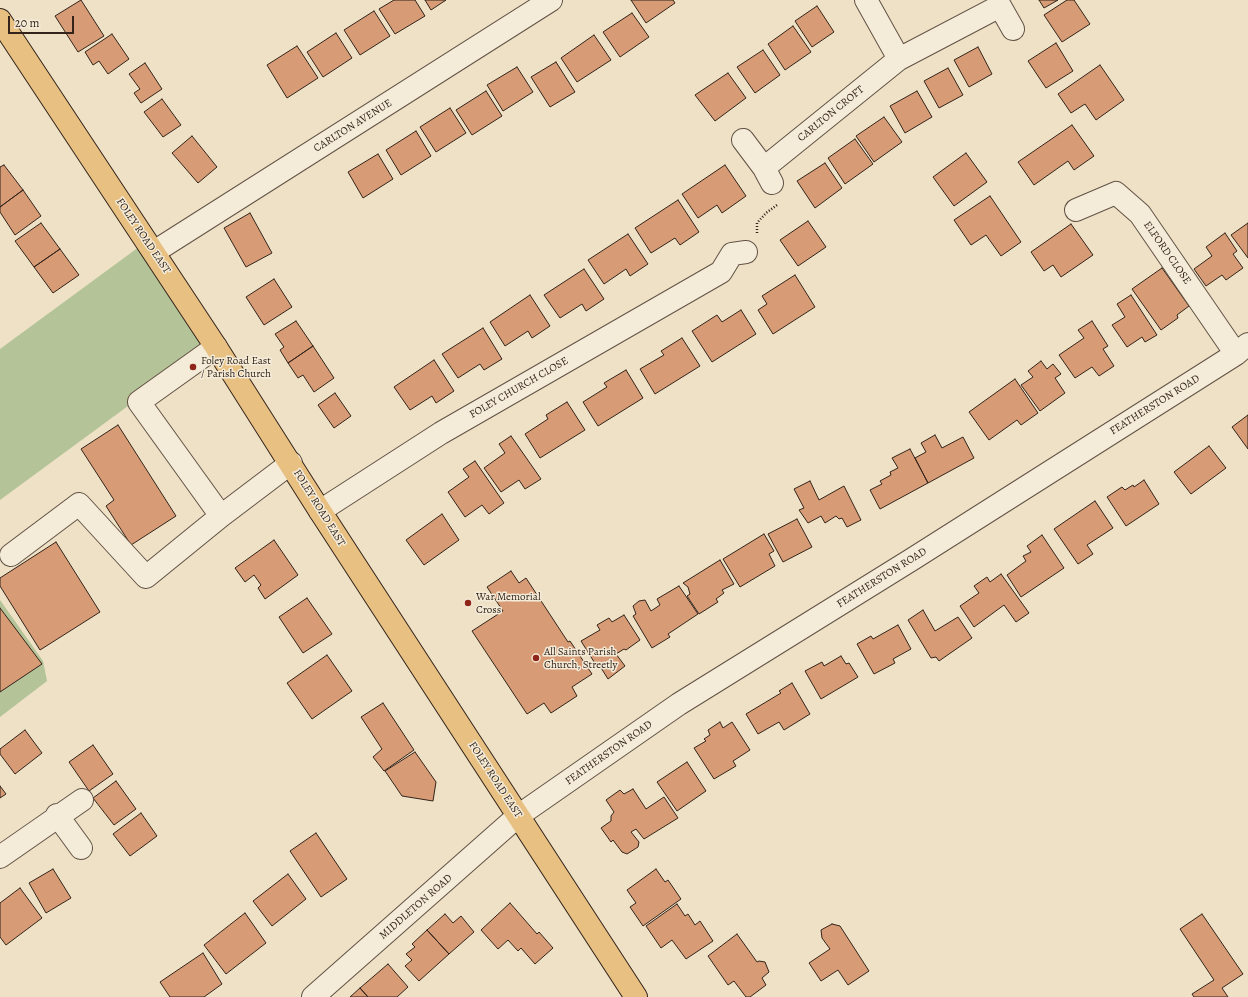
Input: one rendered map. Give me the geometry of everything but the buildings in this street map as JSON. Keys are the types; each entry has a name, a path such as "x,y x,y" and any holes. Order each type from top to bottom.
{"main road":[{"name":"FOLEY ROAD EAST","path":"0,20 216,347 291,463 320,511 636,997"}],"street":[{"name":"CARLTON AVENUE","path":"154,252 552,0"},
{"path":"866,0 899,59"},
{"name":"CARLTON CROFT","path":"768,175 899,59 998,3 1013,29"},
{"path":"743,140 768,175"},
{"name":"ELFORD CLOSE","path":"1076,210 1116,193 1140,214 1242,349"},
{"name":"FOLEY CHURCH CLOSE","path":"320,511 441,433 729,277 732,254 746,252"},
{"path":"216,347 139,402 221,516"},
{"name":"FEATHERSTON ROAD","path":"518,816 679,704 917,556 1242,349"},
{"path":"11,555 79,504 146,577 221,516 291,463"},
{"path":"0,857 57,815 82,800"},
{"path":"57,815 81,848"},
{"name":"MIDDLETON ROAD","path":"314,997 518,816"}],"path":[{"path":"746,252 757,236 757,223 766,213 777,205 768,175"}],"green space":[{"path":"143,244 211,345 0,500 0,349"},
{"path":"0,600 43,661 47,681 0,717"}],"place":[{"name":"Foley Road East / Parish Church","path":"193,367"},
{"name":"War Memorial Cross","path":"468,603"},
{"name":"All Saints Parish Church, Streetly","path":"536,658"}]}
